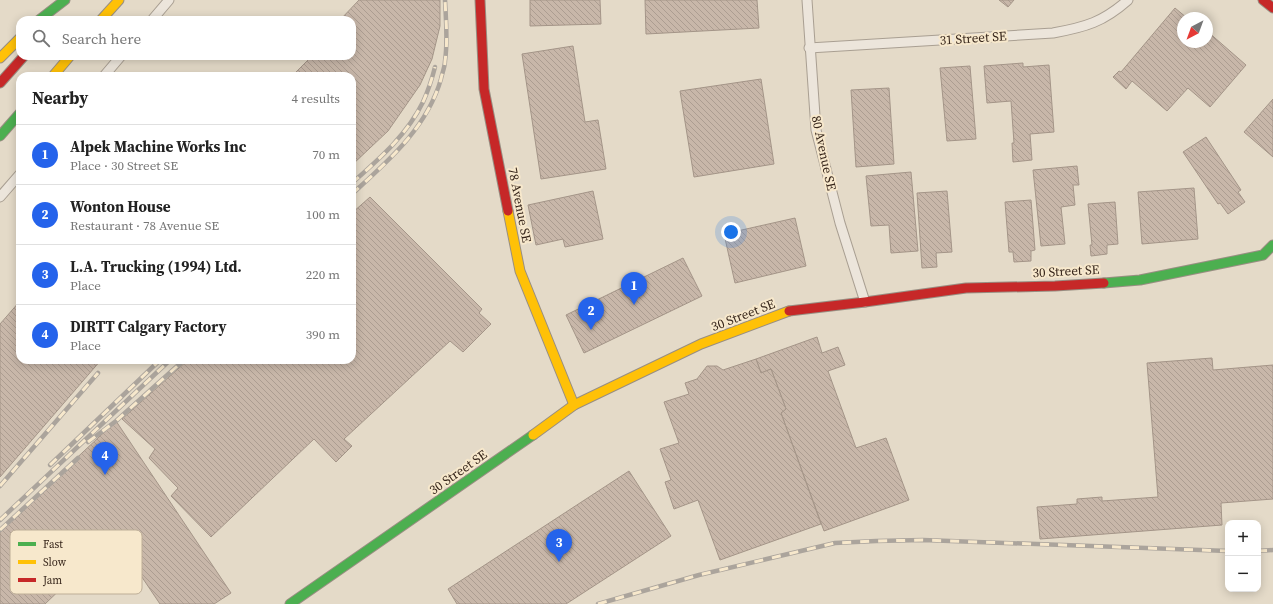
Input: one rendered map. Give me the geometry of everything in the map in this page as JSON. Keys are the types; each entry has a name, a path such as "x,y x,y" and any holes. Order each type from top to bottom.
{"street":[{"path":"44,16 65,0"},
{"path":"60,15 73,0"},
{"path":"105,16 119,0"},
{"path":"155,16 169,0"},
{"name":"78 Avenue SE","path":"480,0 484,89 520,271 574,405"},
{"name":"80 Avenue SE","path":"807,0 809,48 816,130 840,223 865,302"},
{"name":"31 Street SE","path":"809,48 1053,33 1079,28 1096,22 1116,10 1128,0"},
{"path":"1263,0 1273,8"},
{"path":"0,58 16,42"},
{"path":"0,83 20,60"},
{"path":"56,72 67,60"},
{"path":"107,72 118,60"},
{"path":"0,136 16,118"},
{"path":"0,197 16,179"},
{"name":"30 Street SE","path":"290,604 520,445 574,405 701,344 788,311 966,288 1055,286 1140,280 1263,255 1273,245"}],"building":[{"path":"359,0 440,0 440,26 432,59 420,85 388,131 356,161 356,72 296,72 308,60 356,60 356,16 344,16"},
{"path":"530,0 600,0 601,24 530,26"},
{"path":"645,0 757,0 759,28 646,34"},
{"path":"999,0 1014,0 1008,7"},
{"path":"1175,8 1180,12 1177,12 1177,48 1213,48 1213,36 1246,65 1210,107 1188,88 1167,111 1132,81 1126,89 1113,77 1119,71 1121,72"},
{"path":"573,46 585,122 598,120 606,169 541,179 522,54"},
{"path":"1023,63 1023,67 1049,65 1054,132 1030,134 1032,160 1013,162 1012,143 1014,143 1011,101 987,103 984,66"},
{"path":"970,66 976,139 947,141 940,68"},
{"path":"761,79 774,164 694,177 680,91"},
{"path":"889,88 894,164 856,167 851,90"},
{"path":"1273,99 1273,157 1244,132"},
{"path":"1206,137 1241,190 1238,192 1245,202 1228,214 1220,203 1218,204 1183,152"},
{"path":"1077,166 1079,185 1073,185 1075,205 1061,207 1065,244 1041,246 1033,170"},
{"path":"911,172 918,251 891,253 889,225 871,226 866,176"},
{"path":"1194,188 1198,239 1142,244 1138,192"},
{"path":"593,191 603,239 565,247 563,239 536,245 528,205"},
{"path":"947,191 952,252 936,253 937,267 922,268 917,193"},
{"path":"370,197 482,309 479,313 491,324 463,352 450,341 344,439 352,446 336,462 314,439 211,537 171,496 178,488 149,458 155,449 122,419 184,364 356,364 356,209"},
{"path":"1031,200 1035,250 1031,251 1031,261 1014,262 1013,252 1009,252 1005,202"},
{"path":"1115,202 1118,244 1107,245 1107,254 1091,256 1090,245 1092,245 1088,204"},
{"path":"795,218 806,266 735,283 724,234"},
{"path":"683,258 702,296 584,353 566,315"},
{"path":"16,306 16,364 98,364 0,477 0,324"},
{"path":"817,337 822,353 838,347 845,365 828,371 856,448 886,438 909,500 824,531 781,413 786,409 771,369 761,373 756,359"},
{"path":"1212,358 1213,370 1273,365 1273,499 1221,503 1222,525 1040,539 1037,507 1077,504 1077,499 1102,497 1102,501 1158,497 1147,363"},
{"path":"756,359 761,373 771,369 786,409 781,413 821,524 720,560 698,500 674,509 665,482 671,480 660,449 679,443 664,402 689,394 685,383 697,379 707,366 717,366 723,370"},
{"path":"116,421 231,593 214,604 160,604 142,577 142,530 10,530 10,594 55,594 45,604 0,604 0,530"},
{"path":"629,471 671,536 566,604 457,604 448,589"}],"railway":[{"path":"356,190 405,142 416,128 435,97 445,63 447,38 445,0"},
{"path":"356,179 392,146 409,125 423,102 435,67"},
{"path":"50,465 156,364"},
{"path":"0,520 166,364"},
{"path":"88,442 116,421 180,364"},
{"path":"0,486 98,373"},
{"path":"0,530 78,458"},
{"path":"598,604 699,575 835,543 923,540 1225,551"},
{"path":"1261,551 1273,550"}],"traffic: fast":[{"path":"44,16 65,0"},
{"path":"0,136 16,118"},
{"path":"1104,283 1140,280 1263,255 1273,245"},
{"path":"290,604 533,435"}],"traffic: slow":[{"path":"105,16 119,0"},
{"path":"0,58 16,42"},
{"path":"56,72 67,60"},
{"path":"508,211 520,271 574,405"},
{"path":"533,435 574,405 701,344 789,311"}],"traffic: jam":[{"path":"480,0 484,89 508,211"},
{"path":"1263,0 1273,8"},
{"path":"0,83 20,60"},
{"path":"789,311 966,288 1055,286 1104,283"}],"place":[{"name":"Alpek Machine Works Inc","path":"634,305"},
{"name":"Wonton House","path":"591,330"},
{"name":"DIRTT Calgary Factory","path":"105,475"},
{"name":"L.A. Trucking (1994) Ltd.","path":"559,562"}]}
